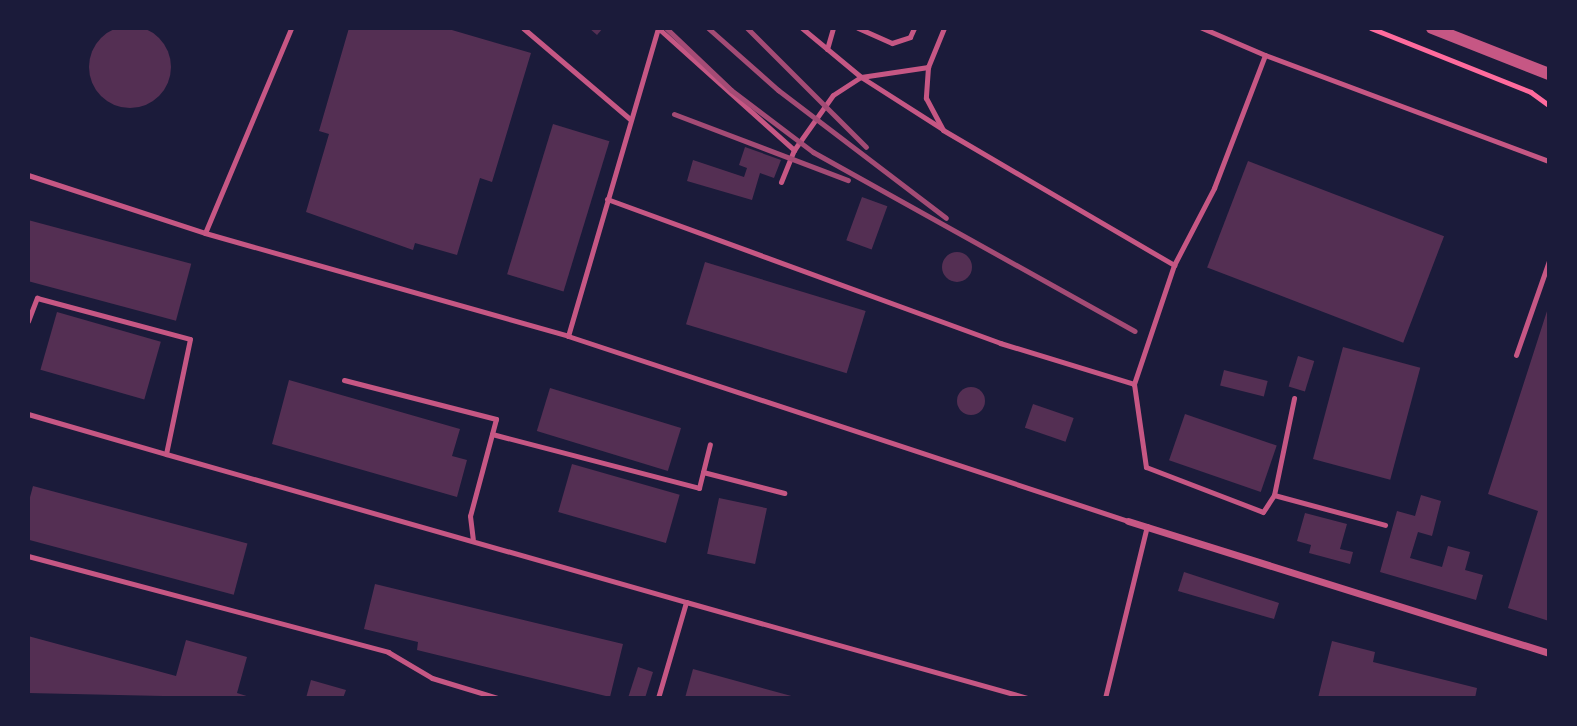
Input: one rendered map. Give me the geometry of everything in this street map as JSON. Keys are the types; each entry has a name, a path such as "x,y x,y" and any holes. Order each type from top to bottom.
{"street":[{"path":"1432,28 1549,74"},
{"path":"1128,521 1549,653"}],"lane":[{"path":"205,233 291,28"},
{"path":"523,28 630,119"},
{"path":"568,336 658,28 794,150"},
{"path":"802,28 861,77 943,130 1174,265"},
{"path":"827,49 833,28"},
{"path":"858,28 892,43 910,37 914,28"},
{"path":"943,130 926,99 928,67 944,28"},
{"path":"1202,28 1265,55 1549,161"},
{"path":"1265,55 1213,188 1174,265 1134,384 1146,467 1264,512 1273,495 1294,398"},
{"path":"781,182 794,150 833,95 861,77 928,67"},
{"path":"28,175 205,233 568,336 1128,521"},
{"path":"607,199 987,339 1134,384"},
{"path":"1516,355 1549,261"},
{"path":"28,295 190,339 166,454"},
{"path":"28,321 37,298"},
{"path":"344,380 496,419 470,516 473,539"},
{"path":"28,414 1028,698"},
{"path":"492,434 699,488 710,444"},
{"path":"703,472 784,493"},
{"path":"1273,495 1385,525"},
{"path":"1105,698 1147,526"},
{"path":"28,556 388,652 432,678 498,698"},
{"path":"658,698 686,602"}],"path":[{"path":"1371,28 1531,92 1549,105"}],"building":[{"path":"130,26 146,30 159,38 167,51 171,67 167,83 159,96 146,104 130,108 114,104 101,96 93,83 89,67 93,51 101,38 114,30"},
{"path":"349,28 445,28 531,53 492,182 480,178 457,255 415,243 413,250 306,212 329,134 319,131"},
{"path":"589,28 603,28 597,35"},
{"path":"553,124 609,141 564,291 507,274"},
{"path":"745,147 781,160 774,178 760,173 752,200 687,181 693,160 744,177 747,168 739,165"},
{"path":"1248,161 1444,236 1403,343 1207,267"},
{"path":"862,197 887,206 872,249 846,240"},
{"path":"28,220 191,264 176,321 28,281"},
{"path":"957,252 963,253 971,261 971,273 963,281 957,282 951,281 943,273 942,267 943,261 951,253"},
{"path":"705,262 866,311 847,373 686,324"},
{"path":"1548,308 1549,621 1508,608 1538,511 1488,494"},
{"path":"57,312 161,342 144,399 40,370"},
{"path":"1343,347 1420,368 1390,480 1313,459"},
{"path":"1298,356 1314,361 1305,392 1289,387"},
{"path":"1224,370 1268,381 1264,396 1220,386"},
{"path":"289,380 460,429 452,456 467,460 457,497 272,444"},
{"path":"971,387 981,391 985,401 981,411 971,415 961,411 957,401 961,391"},
{"path":"550,388 681,428 668,471 537,431"},
{"path":"1033,404 1074,418 1066,442 1025,428"},
{"path":"1185,414 1277,446 1261,492 1169,460"},
{"path":"572,464 680,495 666,543 558,512"},
{"path":"33,486 247,543 234,595 28,540 28,505"},
{"path":"1421,495 1441,501 1432,536 1418,532 1410,558 1442,567 1448,546 1470,552 1465,570 1483,575 1476,600 1380,572 1397,511 1415,516"},
{"path":"719,498 767,508 755,564 707,554"},
{"path":"1305,513 1347,524 1340,549 1353,552 1350,564 1309,553 1311,545 1297,541"},
{"path":"1184,572 1279,603 1274,619 1178,591"},
{"path":"375,584 623,644 610,697 417,650 418,642 364,629"},
{"path":"28,636 176,676 186,640 247,657 237,693 253,698 28,693"},
{"path":"1332,641 1375,652 1373,662 1477,688 1475,698 1318,698"},
{"path":"638,667 653,672 645,698 628,698"},
{"path":"693,669 795,697 685,698"},
{"path":"311,680 346,690 343,698 306,698"}],"railway":[{"path":"666,28 731,90 813,152 1134,331"},
{"path":"708,28 778,90 946,218"},
{"path":"747,28 866,147"},
{"path":"674,114 848,180"}]}
